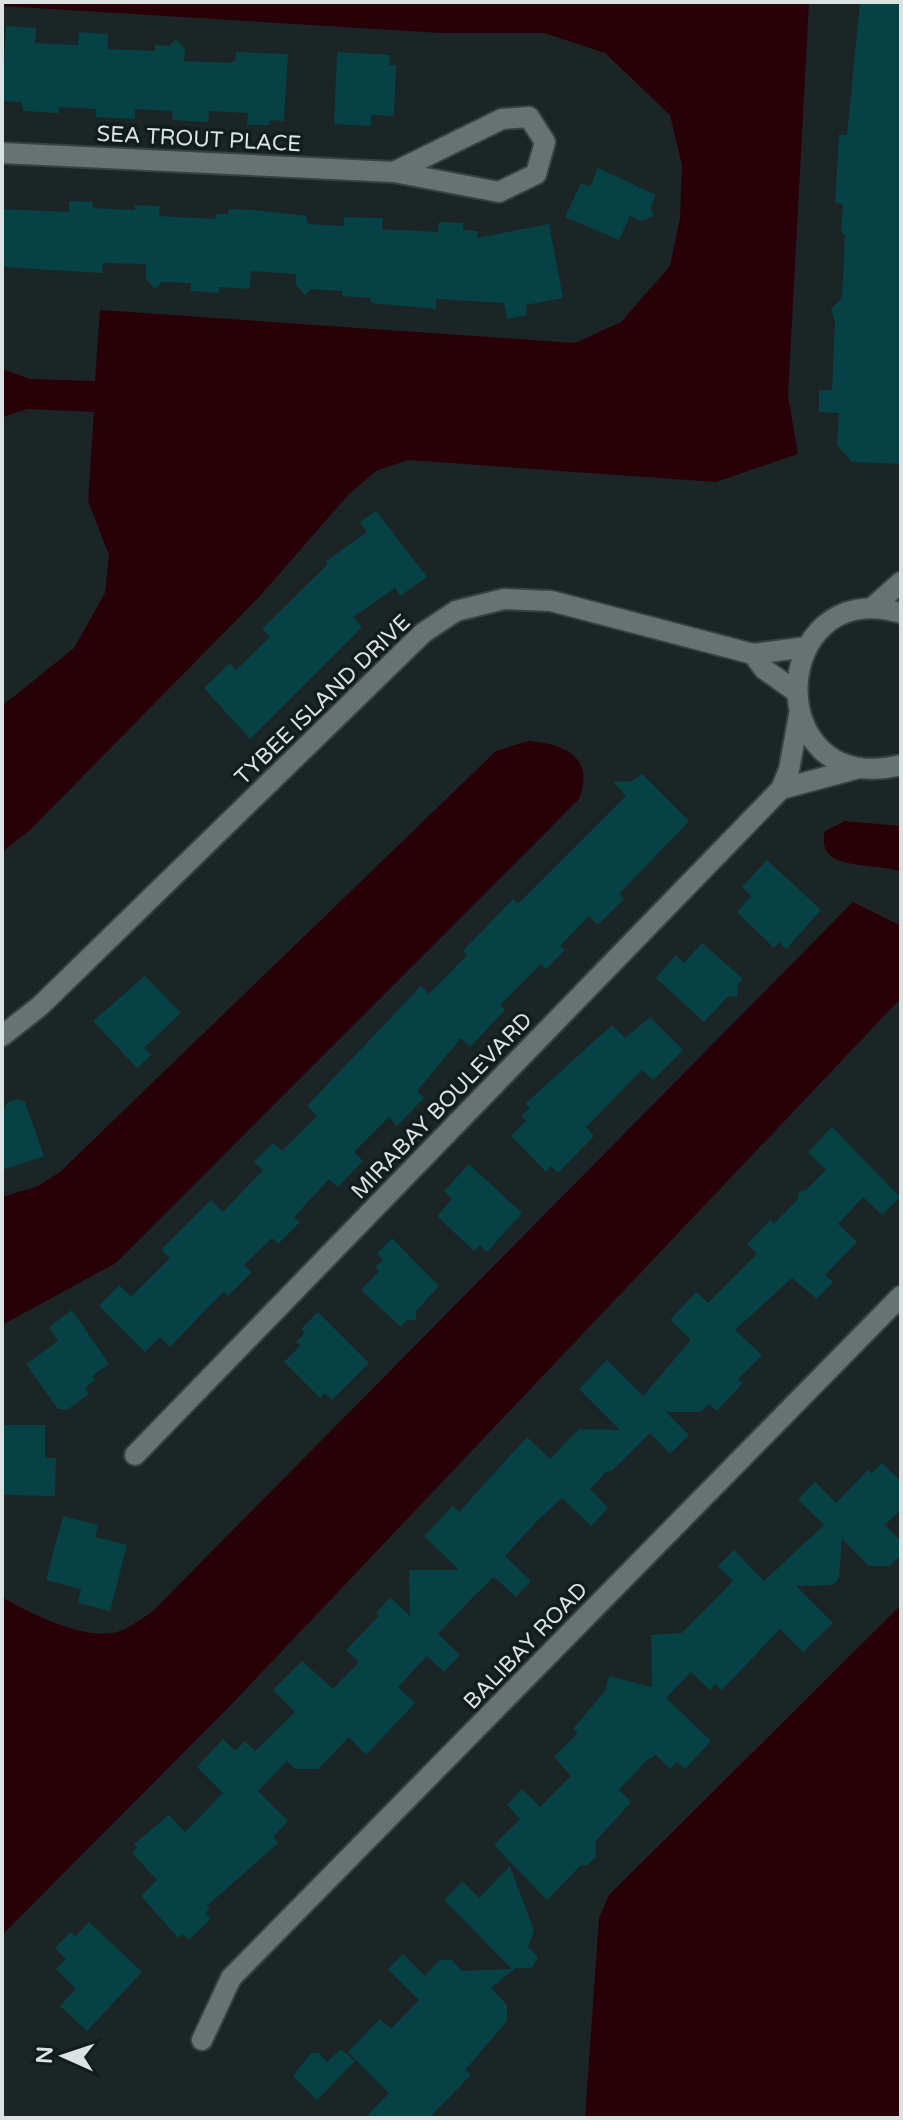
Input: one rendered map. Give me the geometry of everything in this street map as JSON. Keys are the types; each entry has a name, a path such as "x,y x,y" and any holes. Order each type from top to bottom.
{"street":[{"name":"SEA TROUT PLACE","path":"2,153 394,172 499,192 536,174 545,142 529,117 502,119 394,172"},
{"path":"872,608 901,582"},
{"name":"TYBEE ISLAND DRIVE","path":"2,1036 61,985 423,633 456,611 504,599 551,601 753,654 807,647"},
{"path":"807,647 824,627 847,613 872,608 901,613"},
{"name":"MIRABAY BOULEVARD","path":"135,1455 781,789 789,770 799,715 795,691 798,668 807,647"},
{"name":"TYBEE ISLAND DRIVE","path":"753,654 764,669 795,691"},
{"name":"MIRABAY BOULEVARD","path":"799,715 813,739 833,758 859,768"},
{"path":"781,789 859,768 883,769 901,765"},
{"name":"BALIBAY ROAD","path":"202,2040 231,1978 901,1296"}],"shaded area":[{"path":"2,2 809,2 788,396 798,454 716,482 408,460 376,471 349,494 260,596 30,830 2,852 2,706 74,648 105,593 109,555 88,501 94,412 28,409 2,417 2,369 30,379 95,381 100,310 575,343 621,322 670,266 680,218 682,165 670,115 605,53 544,33 441,33 2,6"},
{"path":"529,741 555,746 574,756 583,773 579,799 116,1263 2,1325 2,1197 38,1186 60,1172 496,751"},
{"path":"845,821 901,826 901,872 850,864 829,854 824,845 825,831"},
{"path":"853,902 901,926 901,998 229,1707 2,1935 2,1597 43,1618 92,1633 120,1631 152,1612"},
{"path":"901,1605 901,2118 585,2118 599,1918 609,1895"}],"building":[{"path":"860,2 901,2 901,464 852,462 837,445 839,413 819,412 819,390 832,390 835,321 831,309 842,298 843,204 835,203 839,134 847,135"},
{"path":"6,26 36,28 35,43 78,45 79,32 108,34 107,49 155,51 155,45 169,46 176,39 185,49 184,61 228,63 235,61 236,52 288,54 284,121 270,120 269,125 247,125 248,113 209,111 208,122 173,120 172,111 135,109 135,119 96,117 96,109 59,107 59,113 23,111 22,102 2,101"},
{"path":"337,52 390,55 389,65 396,65 394,116 371,115 371,126 334,124"},
{"path":"598,168 656,195 650,208 654,216 641,221 630,216 619,240 565,217 581,183 590,187"},
{"path":"69,201 93,202 92,208 135,210 135,205 160,206 159,216 215,219 216,214 228,214 229,209 254,210 306,216 308,224 344,226 344,217 383,218 382,229 438,232 439,222 463,223 463,230 478,231 477,238 549,224 563,298 526,305 527,315 507,319 504,303 436,299 436,309 371,303 371,298 342,296 342,291 312,289 305,295 296,285 296,274 251,271 250,289 219,287 219,293 191,291 191,283 162,282 155,289 146,279 146,264 103,263 102,273 2,267 2,209 69,212"},
{"path":"376,511 427,577 400,596 395,588 353,617 362,627 250,739 204,688 230,663 236,670 270,637 262,629 328,564 326,561 367,532 360,522"},
{"path":"642,774 689,821 619,894 624,899 598,925 589,916 560,946 565,950 546,969 541,964 500,1005 505,1010 470,1047 461,1038 417,1091 424,1098 397,1126 389,1117 354,1152 363,1161 338,1187 329,1179 294,1217 300,1222 278,1244 272,1238 244,1265 252,1272 228,1296 223,1292 170,1347 160,1337 145,1352 99,1306 119,1285 131,1297 170,1258 161,1250 211,1200 223,1212 263,1170 254,1162 273,1143 282,1151 317,1116 307,1106 421,986 429,994 467,955 463,951 513,899 518,904 626,796 613,782 632,781"},
{"path":"767,860 821,910 786,949 779,942 774,948 737,912 751,896 742,887"},
{"path":"702,943 743,979 737,986 738,996 727,997 704,1022 656,978 676,955 684,963"},
{"path":"145,976 181,1013 144,1048 151,1055 137,1068 93,1021"},
{"path":"650,1017 683,1050 653,1080 642,1070 586,1127 594,1136 558,1173 551,1166 546,1172 511,1136 526,1121 521,1116 530,1108 525,1104 612,1025 625,1038"},
{"path":"18,1099 25,1102 44,1156 2,1170 2,1110 8,1102"},
{"path":"832,1127 900,1197 882,1215 863,1197 838,1224 857,1242 825,1275 833,1282 817,1299 792,1278 735,1330 762,1355 738,1379 743,1383 717,1411 709,1404 701,1412 666,1412 689,1435 670,1454 650,1433 612,1471 606,1472 590,1489 608,1508 591,1526 562,1498 538,1520 505,1556 531,1581 516,1597 494,1577 472,1598 438,1634 460,1655 444,1672 427,1656 398,1687 415,1703 366,1755 349,1737 318,1769 295,1769 287,1761 258,1791 288,1821 273,1837 278,1843 207,1906 210,1908 205,1913 211,1919 189,1940 183,1934 178,1938 141,1896 157,1880 132,1853 137,1848 134,1844 169,1815 185,1832 223,1793 197,1767 223,1739 235,1751 245,1741 255,1751 295,1712 273,1690 302,1661 333,1689 359,1662 346,1650 379,1616 376,1613 390,1597 410,1616 409,1570 459,1570 424,1536 453,1506 459,1512 527,1437 550,1459 579,1429 620,1430 579,1389 607,1360 643,1396 691,1340 670,1320 696,1292 708,1303 757,1254 747,1244 770,1220 774,1224 798,1199 799,1192 806,1190 826,1170 808,1152"},
{"path":"469,1164 522,1213 487,1252 480,1245 474,1251 437,1216 452,1199 444,1191"},
{"path":"392,1238 439,1286 416,1311 416,1320 407,1320 401,1327 361,1290 379,1271 375,1267 383,1260 377,1254"},
{"path":"72,1310 109,1364 92,1376 95,1380 85,1388 89,1394 67,1410 58,1409 26,1364 58,1341 49,1327"},
{"path":"318,1312 369,1363 332,1400 325,1393 320,1398 284,1362 300,1346 296,1342 305,1333 301,1329"},
{"path":"2,1425 45,1425 45,1458 56,1458 55,1496 2,1495"},
{"path":"882,1463 901,1481 901,1509 885,1525 901,1541 901,1555 890,1566 869,1566 842,1539 839,1578 833,1585 796,1586 833,1623 803,1652 780,1629 722,1690 715,1684 710,1690 691,1672 666,1698 711,1741 685,1769 677,1762 670,1769 656,1755 646,1761 619,1790 631,1802 595,1842 596,1857 587,1865 581,1865 547,1900 494,1845 520,1819 507,1805 522,1789 540,1807 571,1776 554,1757 578,1733 573,1729 605,1691 609,1676 652,1687 651,1635 682,1633 733,1581 718,1566 734,1550 764,1581 824,1525 798,1499 815,1482 836,1503 868,1470 872,1473"},
{"path":"63,1516 98,1525 95,1537 127,1545 110,1611 78,1603 81,1589 46,1580"},
{"path":"510,1866 534,1931 528,1947 538,1957 532,1968 516,1968 491,1988 507,2005 507,2021 465,2070 471,2075 429,2118 365,2118 389,2093 348,2052 380,2019 391,2029 419,2000 388,1969 403,1954 425,1976 439,1960 452,1960 462,1971 512,1969 444,1900 462,1881 479,1898"},
{"path":"89,1922 142,1972 87,2031 60,2006 76,1989 56,1969 66,1959 55,1948 71,1932 75,1937"},
{"path":"341,2049 355,2061 317,2100 293,2076 311,2053 319,2053 327,2062"}]}
